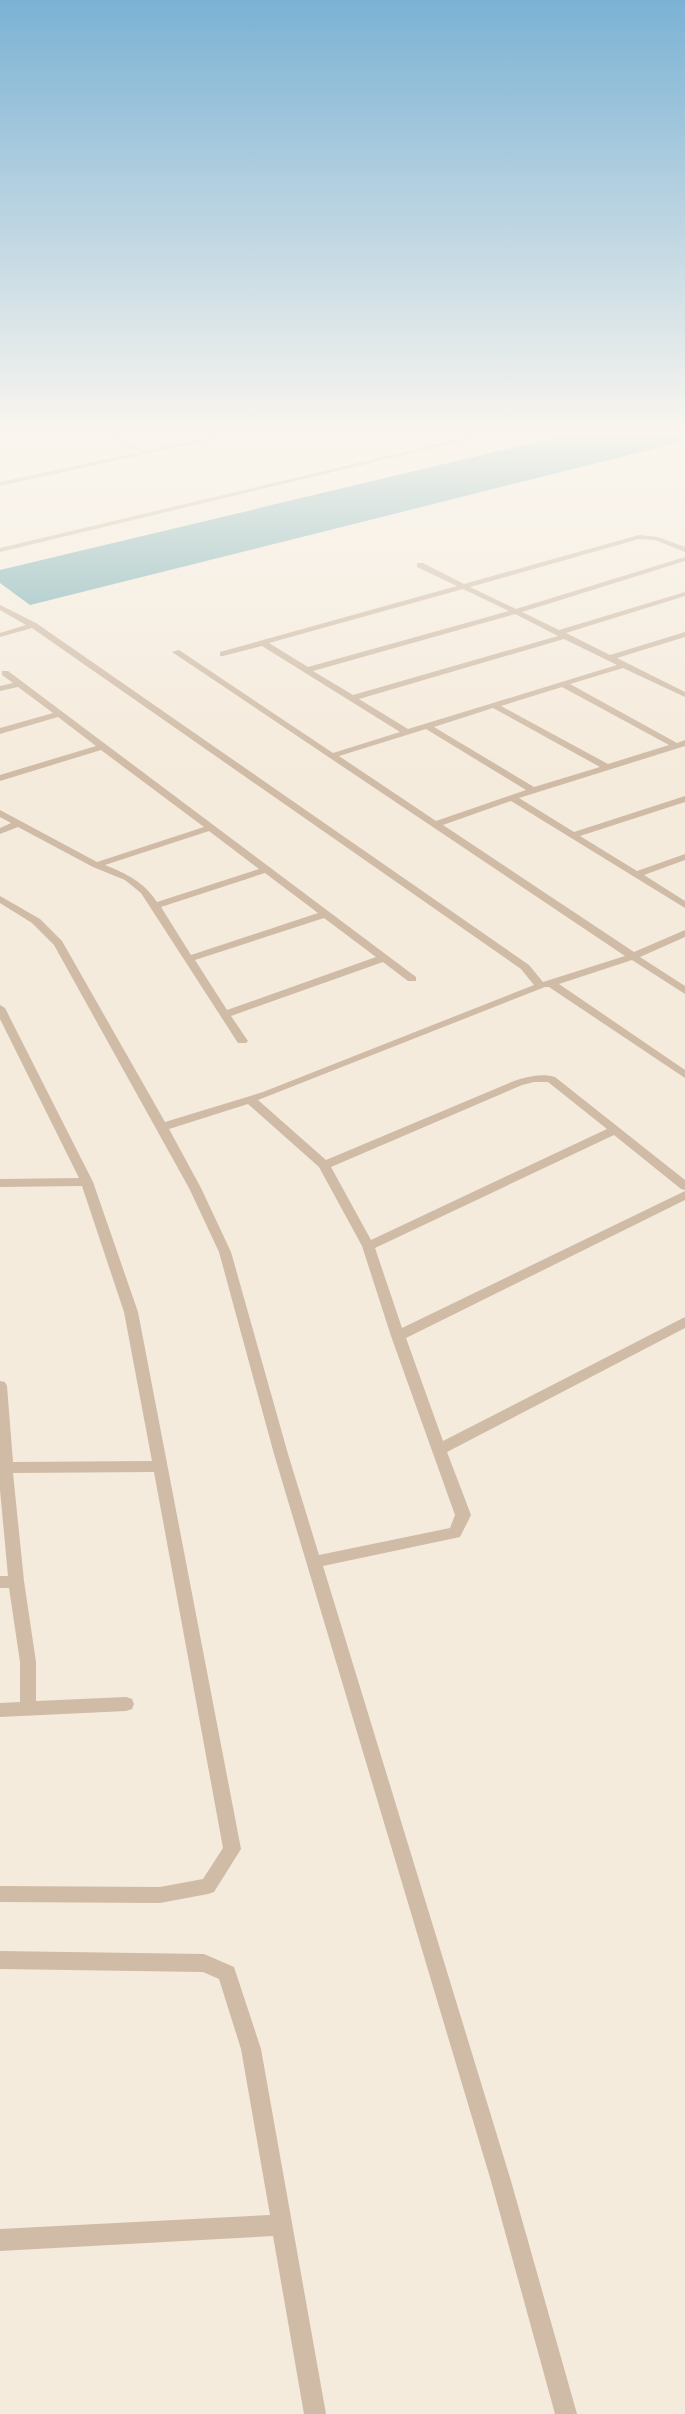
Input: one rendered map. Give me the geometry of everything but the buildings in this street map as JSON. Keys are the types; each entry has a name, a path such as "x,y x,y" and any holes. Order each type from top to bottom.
{"street":[{"path":"0,550 22,545"},
{"path":"223,654 612,545"},
{"path":"672,545 685,550"},
{"path":"307,670 515,612 685,558"},
{"path":"420,565 685,695"},
{"path":"352,698 562,635 685,594"},
{"path":"0,607 33,625 525,966 540,986"},
{"path":"0,635 33,625"},
{"path":"610,658 685,634"},
{"path":"264,643 407,732"},
{"path":"176,652 631,957 685,991"},
{"path":"332,756 624,665"},
{"path":"5,673 209,828 412,978"},
{"path":"0,689 19,684"},
{"path":"562,684 681,744"},
{"path":"493,705 606,767"},
{"path":"0,731 58,714"},
{"path":"426,726 533,790"},
{"path":"435,825 533,790 681,744"},
{"path":"0,778 101,747"},
{"path":"512,798 638,874 685,905"},
{"path":"574,835 685,799"},
{"path":"0,813 96,864 128,878 145,890 242,1041"},
{"path":"0,831 19,823"},
{"path":"96,864 209,828"},
{"path":"638,874 685,857"},
{"path":"155,906 266,870"},
{"path":"0,899 36,921 58,943 195,1188 225,1252 281,1454 501,2181 566,2414"},
{"path":"190,959 325,914"},
{"path":"162,1127 250,1099 540,986 631,957 685,933"},
{"path":"225,1014 384,958"},
{"path":"551,982 685,1075"},
{"path":"0,1008 87,1182 131,1312 232,1848 208,1886 160,1895 0,1894"},
{"path":"324,1166 518,1083 534,1079 551,1079 685,1186"},
{"path":"250,1099 324,1166 368,1246 398,1336 441,1449 463,1515 455,1533 314,1562"},
{"path":"368,1246 614,1130"},
{"path":"0,1183 87,1182"},
{"path":"398,1336 685,1195"},
{"path":"441,1449 685,1322"},
{"path":"0,1386 8,1582 30,1691 27,1710"},
{"path":"2,1468 161,1466"},
{"path":"0,1710 126,1704"},
{"path":"0,1960 204,1963 227,1973 251,2048 315,2414"},
{"path":"0,2240 282,2225"}],"water":[{"path":"106,545 271,545 30,605 0,583 0,570"}]}
